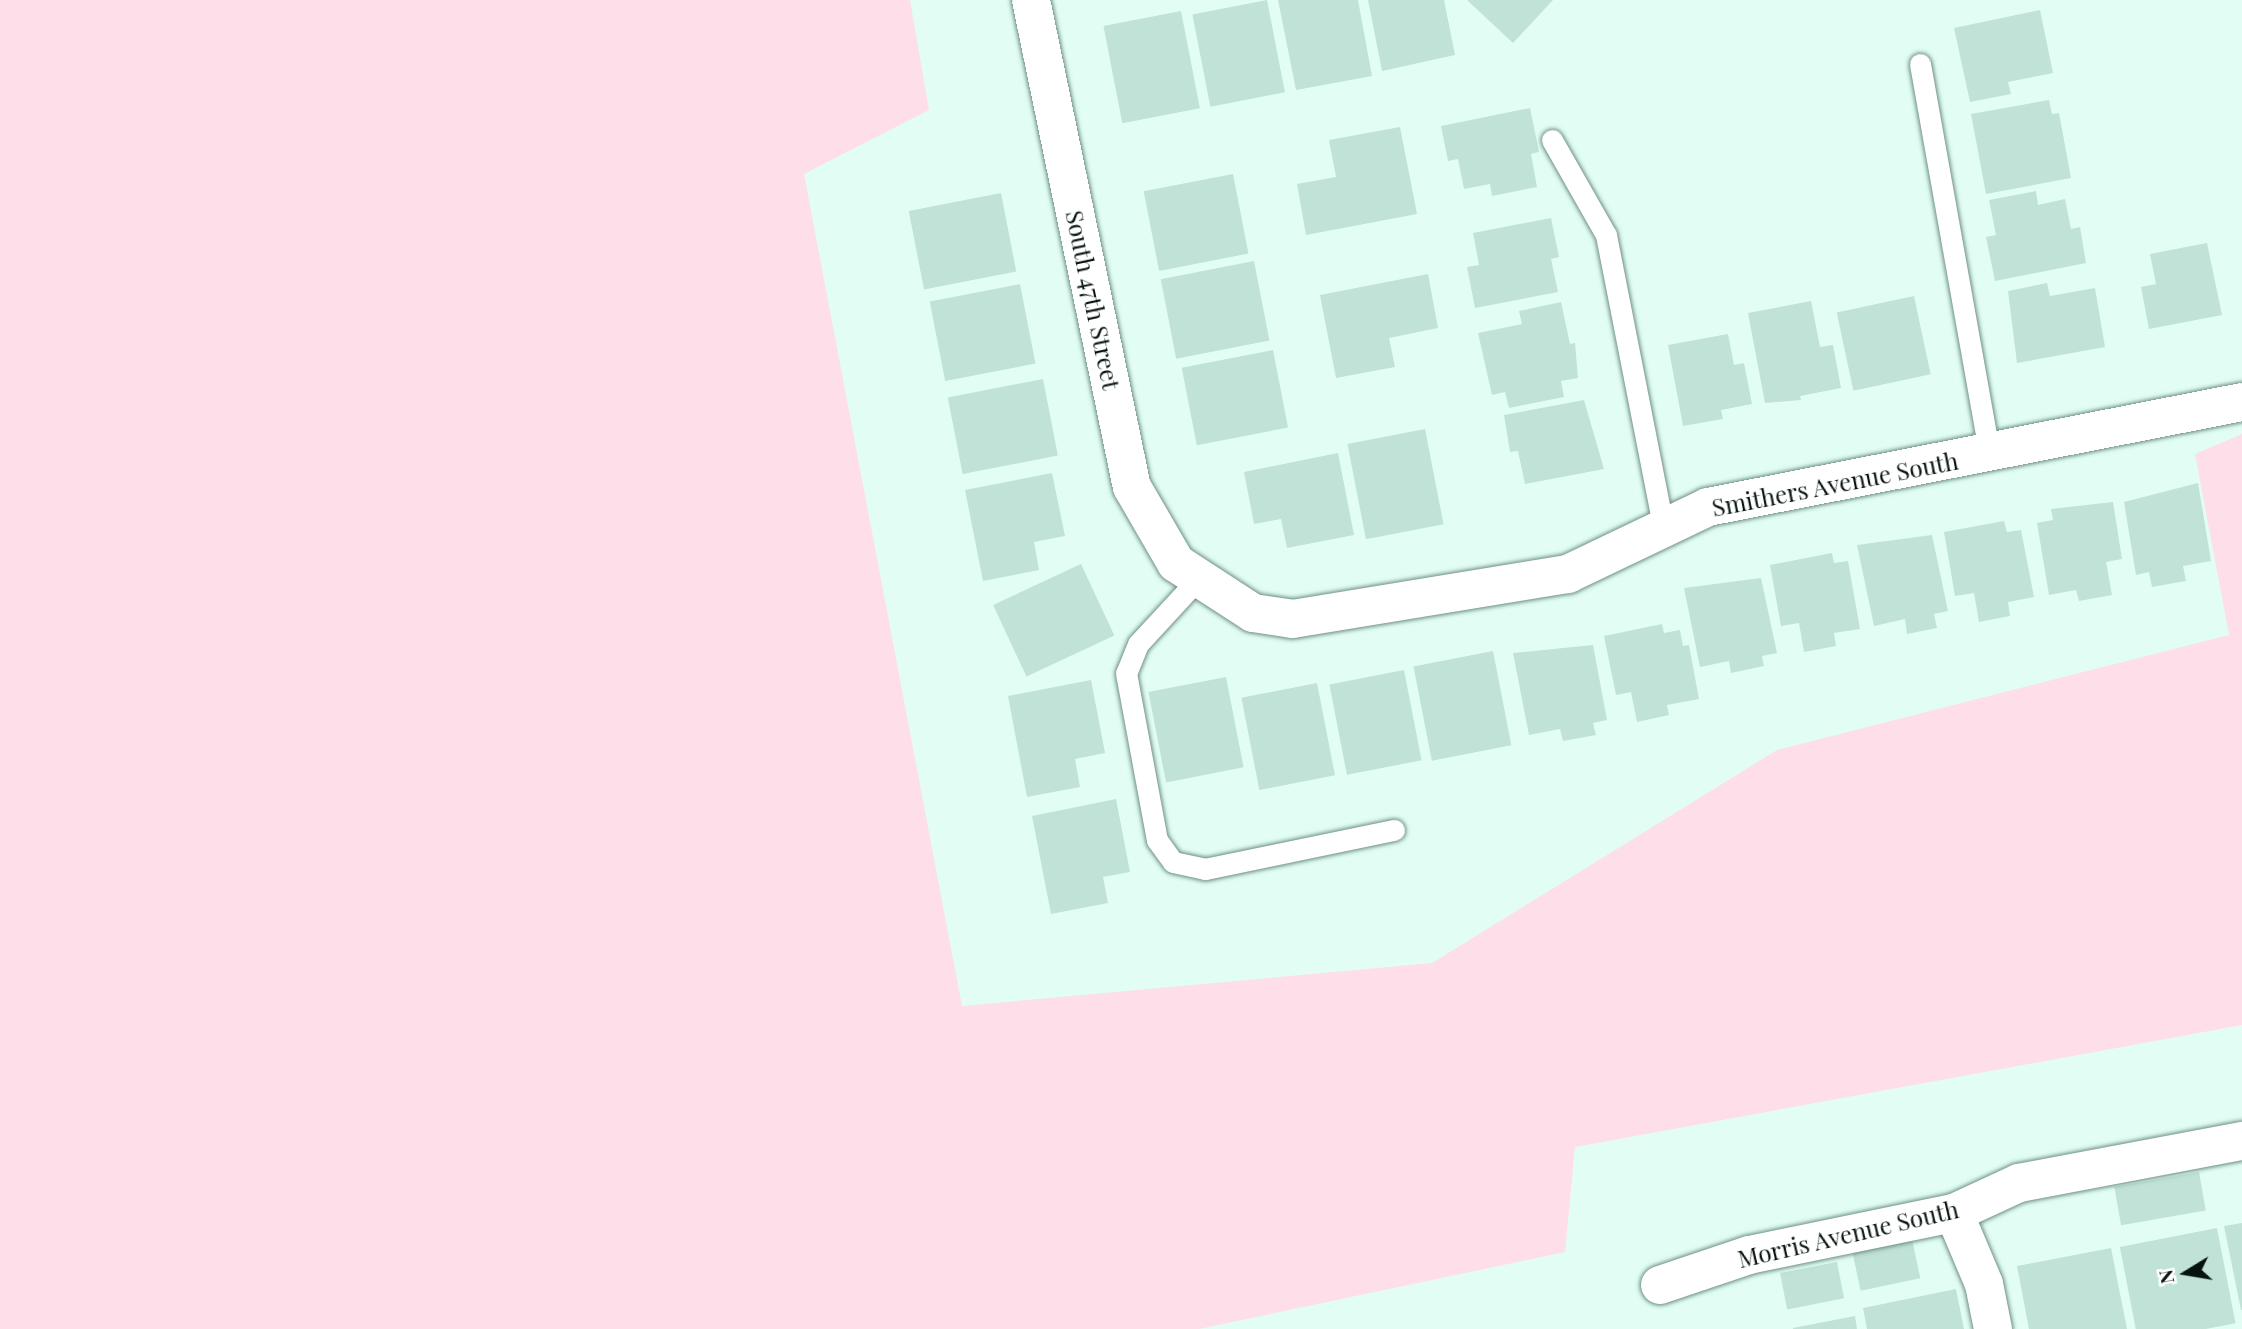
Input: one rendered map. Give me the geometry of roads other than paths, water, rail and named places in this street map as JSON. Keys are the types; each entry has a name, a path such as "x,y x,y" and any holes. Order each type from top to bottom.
{"street":[{"name":"South 47th Street","path":"1031,0 1132,487 1154,532 1177,563 1198,579"},
{"name":"Smithers Avenue South","path":"1198,579 1253,613 1293,619 1569,574 1663,526 1708,507 2242,402"},
{"name":"Morris Avenue South","path":"1660,1284 1749,1255 1954,1213 2020,1183 2242,1141"},
{"path":"1954,1213 1984,1284 1993,1329"}],"lane":[{"path":"1920,64 1989,453"},
{"path":"1552,141 1609,243 1663,526"},
{"path":"1198,579 1138,644 1126,673 1157,840 1173,862 1205,869 1394,830"}]}
